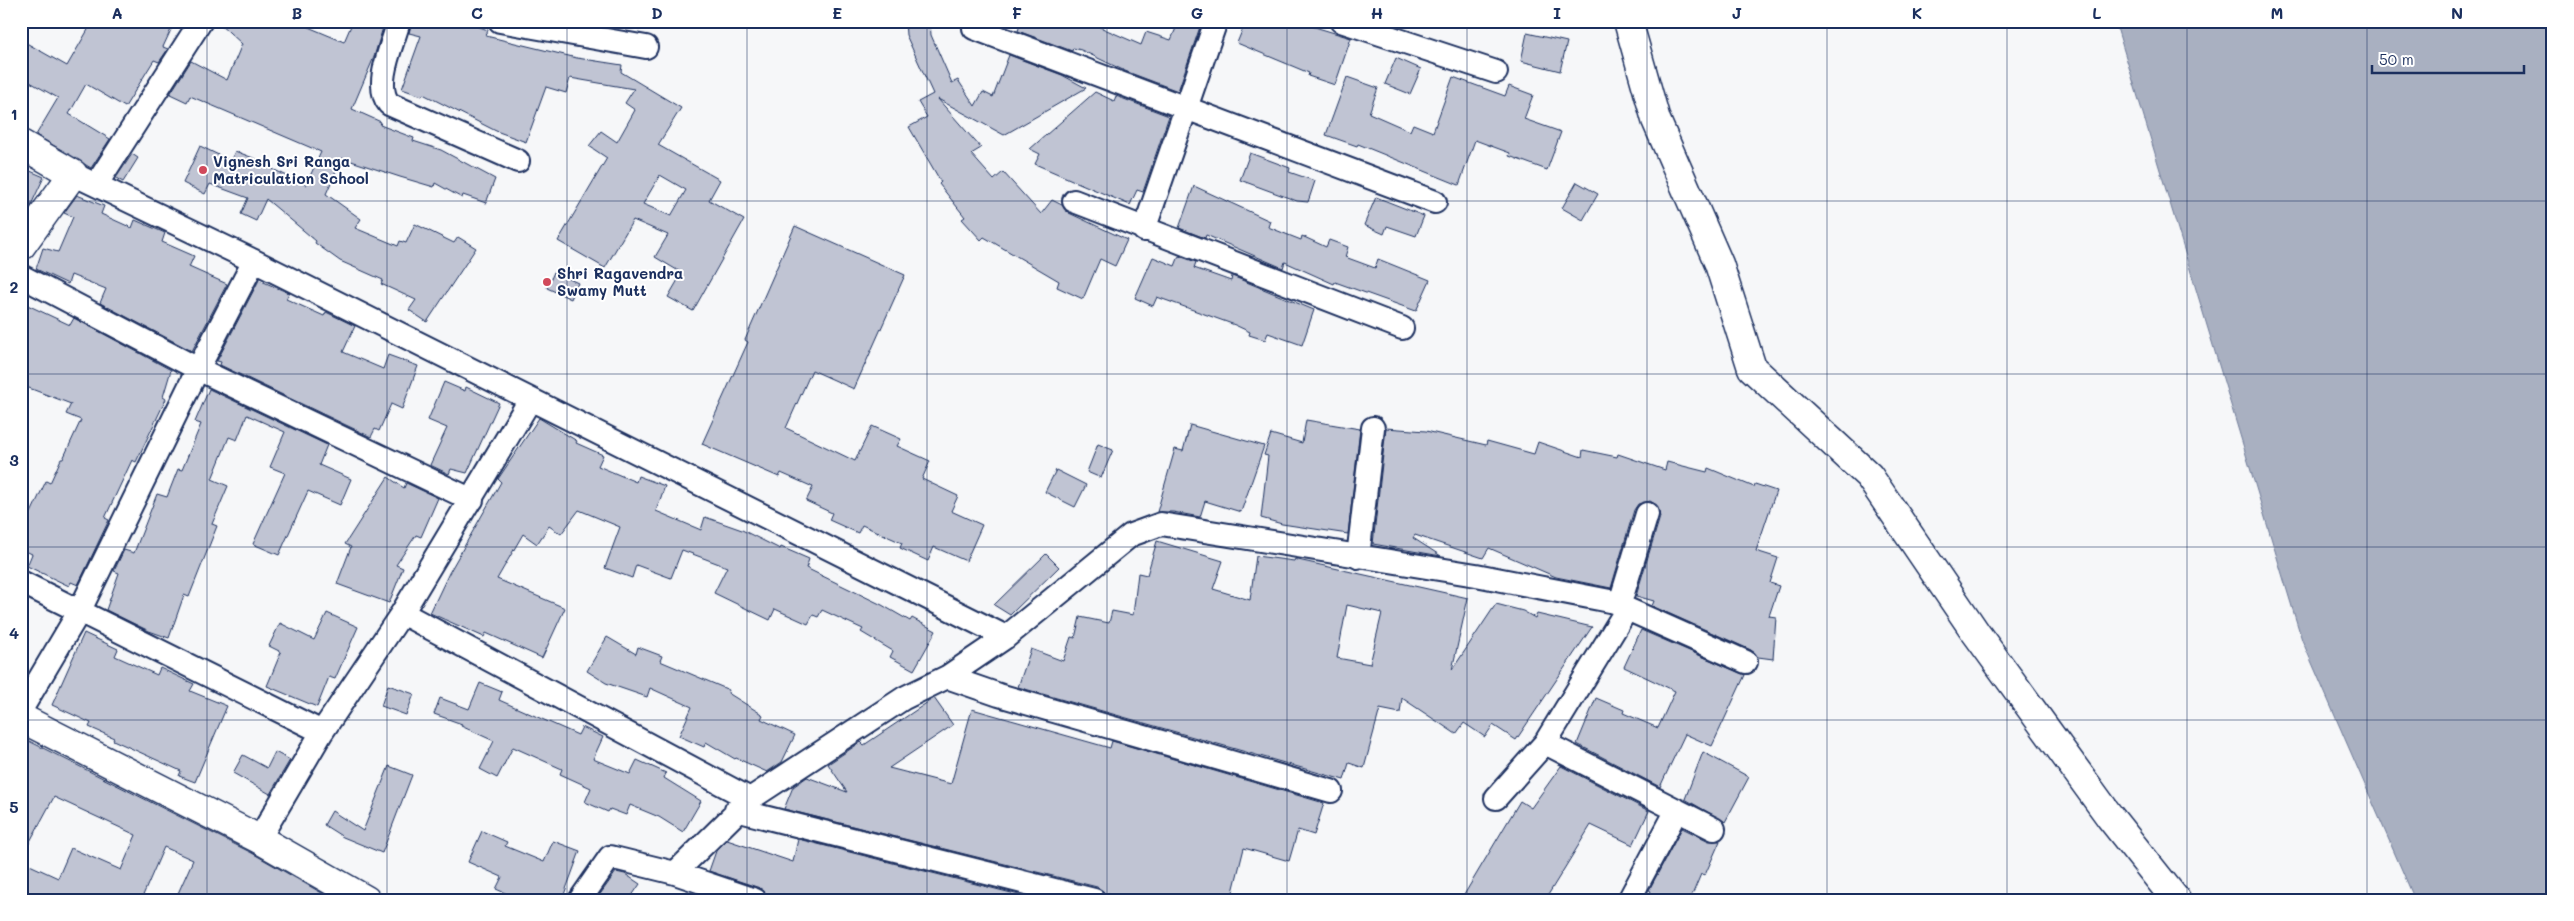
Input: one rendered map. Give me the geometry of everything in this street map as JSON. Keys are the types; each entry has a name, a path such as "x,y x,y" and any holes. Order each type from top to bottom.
{"street":[{"path":"21,246 85,180 201,21"},
{"path":"399,21 382,80 385,98 389,104 518,160"},
{"path":"500,21 646,47"},
{"path":"1144,230 1216,21"},
{"path":"1341,21 1496,72"},
{"path":"1628,21 1656,120 1720,264 1752,368 1868,476 1976,633 2104,809 2176,900"},
{"path":"974,28 1435,202"},
{"path":"21,144 85,180 254,261 1006,637"},
{"path":"1074,201 1144,230 1402,328"},
{"path":"21,710 79,612 198,369 254,261"},
{"path":"21,276 198,369 472,500"},
{"path":"260,839 322,732 402,613 472,500 530,400"},
{"path":"1358,557 1373,428"},
{"path":"1496,798 1546,743 1623,606 1647,514"},
{"path":"675,873 743,805 904,698 946,677 1006,637 1131,535 1161,524 1476,575 1623,606 1746,662"},
{"path":"21,582 322,732"},
{"path":"402,613 743,805 1062,895 1094,900"},
{"path":"946,677 999,695 1331,791"},
{"path":"21,718 260,839 366,900"},
{"path":"1546,743 1714,829"},
{"path":"1630,900 1677,810"},
{"path":"580,900 610,857 675,873 755,900"}],"water":[{"path":"2115,21 2553,21 2553,900 2415,900 2302,640"}],"building":[{"path":"93,21 175,21 163,47 168,49 159,62 154,60 125,107 86,84 69,114 110,139 91,168 36,135 58,98 21,77 21,40 67,66"},
{"path":"217,21 294,21 344,42 353,21 385,21 374,57 352,109 381,122 380,125 414,138 413,141 441,150 495,179 486,203 463,195 462,198 435,183 434,187 342,158 326,194 361,219 355,228 398,246 400,241 406,243 415,224 454,243 458,237 476,248 427,322 409,310 416,300 381,284 383,280 340,261 315,243 316,241 266,199 256,221 241,214 248,198 210,184 205,194 183,183 200,146 231,161 235,151 261,161 260,163 306,185 321,152 190,96 187,102 170,94 191,61 227,80 242,44"},
{"path":"412,21 447,21 460,24 463,21 488,30 486,36 577,58 622,65 621,72 681,108 658,145 720,180 709,200 744,220 693,311 668,297 682,273 655,257 668,235 633,220 605,268 558,241 607,158 589,146 601,131 617,142 635,110 625,103 634,89 570,78 566,93 546,87 526,142 496,131 423,94 422,96 402,89 421,36 409,33","holes":["660,175 686,190 671,216 643,204"]},
{"path":"905,21 930,21 931,35 952,83 958,80 975,106 983,92 993,97 1009,55 1062,75 1086,88 1004,135 938,99 981,148 971,154 994,180 1003,172 1041,214 1052,200 1062,205 1069,213 1127,240 1115,266 1100,259 1083,299 1057,287 1059,281 984,237 981,240 962,219 965,217 939,184 941,182 909,127 927,117 918,102 933,94 906,35"},
{"path":"1021,21 1086,21 1141,45 1146,32 1171,40 1179,21 1202,21 1178,91 1125,71 1081,50 1073,48 1072,51 1018,31"},
{"path":"1246,21 1295,21 1351,38 1335,85 1308,76 1309,73 1237,43"},
{"path":"1527,33 1567,42 1560,71 1521,61"},
{"path":"1396,58 1421,69 1410,94 1385,84"},
{"path":"1347,77 1378,88 1369,113 1410,131 1413,124 1433,132 1453,77 1505,96 1509,86 1533,95 1524,119 1561,132 1547,170 1509,156 1510,153 1475,140 1459,185 1358,144 1357,146 1326,135"},
{"path":"1095,92 1114,101 1116,96 1169,116 1143,192 1137,190 1130,205 1035,164 1040,154 1030,149"},
{"path":"1250,153 1290,168 1289,172 1315,181 1308,202 1297,201 1240,180"},
{"path":"132,154 138,158 123,182 116,178"},
{"path":"21,167 44,177 30,207 21,219"},
{"path":"1577,182 1598,194 1583,220 1562,208"},
{"path":"1194,186 1270,221 1268,227 1301,240 1302,236 1326,247 1329,240 1348,247 1345,257 1375,268 1378,259 1430,280 1416,311 1335,282 1334,284 1285,262 1283,268 1206,235 1205,238 1179,228"},
{"path":"77,195 104,206 101,214 132,228 135,220 165,233 162,242 194,256 189,267 227,284 192,351 100,303 106,289 71,275 68,284 36,269 43,248 58,252 73,217 64,213"},
{"path":"1376,197 1424,216 1416,236 1387,226 1384,234 1364,225"},
{"path":"795,226 905,275 854,389 812,370 786,428 855,461 872,426 901,439 897,446 930,461 922,479 958,496 951,511 982,525 966,561 934,547 928,561 900,548 902,543 862,525 858,533 829,520 832,513 806,501 813,487 781,473 779,477 702,444 748,342 745,340"},
{"path":"1179,256 1196,262 1194,268 1231,281 1232,276 1314,310 1302,345 1268,333 1265,340 1249,335 1250,332 1235,325 1157,297 1153,306 1135,298 1153,257 1175,266"},
{"path":"554,272 578,283 571,299 547,288"},
{"path":"259,280 289,293 286,299 324,316 326,312 355,326 343,352 383,369 388,355 418,366 402,409 391,404 379,431 375,429 371,437 220,365 221,362 217,361"},
{"path":"21,302 70,325 74,318 171,370 163,397 166,399 136,462 132,460 105,518 109,520 78,585 71,582 69,586 27,566 32,554 21,549 21,509 31,513 46,481 50,483 61,459 63,459 81,420 66,414 71,404 21,385"},
{"path":"444,382 465,391 466,387 499,403 467,473 451,469 449,474 430,465 447,428 428,420"},
{"path":"209,389 327,445 319,465 351,479 340,505 308,491 279,555 253,544 285,473 270,467 285,432 247,415 237,440 229,437 212,479 228,486 212,524 217,526 189,597 184,595 169,638 149,631 106,610 119,573 114,571 124,550 134,553 157,494 167,497 178,469 182,470 201,424 195,422"},
{"path":"539,418 577,441 576,443 603,455 598,466 636,482 638,476 665,486 656,511 701,530 705,517 742,530 780,549 781,547 809,559 806,568 882,605 910,621 912,618 936,631 914,670 890,657 893,651 861,632 863,629 822,610 818,617 813,615 808,624 775,609 770,620 714,593 727,567 682,550 671,578 636,565 632,578 605,568 620,527 579,510 561,534 549,526 537,544 523,534 497,579 565,608 542,658 486,633 484,637 430,613 449,573 501,482 498,479"},
{"path":"1306,420 1360,429 1348,534 1282,524 1261,518 1268,456 1264,455 1271,434 1302,443"},
{"path":"1190,425 1264,446 1241,512 1205,501 1200,517 1173,512 1157,512 1175,449 1183,451"},
{"path":"1386,428 1426,431 1486,445 1487,441 1534,454 1538,442 1582,457 1583,450 1617,457 1618,454 1665,470 1667,462 1707,472 1708,468 1754,487 1755,484 1776,491 1756,551 1778,558 1770,583 1779,586 1769,616 1776,617 1773,659 1758,657 1751,650 1652,606 1654,601 1636,596 1660,517 1657,505 1650,501 1638,504 1634,510 1611,588 1556,577 1489,548 1483,558 1415,535 1413,538 1441,556 1373,544"},
{"path":"1098,444 1113,450 1101,478 1087,472"},
{"path":"1056,470 1086,485 1075,507 1045,492"},
{"path":"388,477 404,488 406,483 438,498 421,537 416,535 396,565 403,568 389,603 337,584 351,547 345,544"},
{"path":"1157,541 1223,561 1213,589 1250,600 1256,556 1294,561 1295,559 1468,598 1452,670 1496,604 1523,611 1535,618 1537,614 1592,627 1516,740 1493,725 1485,737 1464,723 1456,734 1402,698 1400,713 1380,709 1364,768 1349,763 1344,780 1018,687 1031,649 1063,661 1071,637 1075,638 1080,617 1109,623 1112,611 1133,615 1138,573 1147,575","holes":["1347,605 1382,613 1370,664 1337,658"]},
{"path":"1046,554 1059,567 1010,615 994,605"},
{"path":"327,613 358,627 335,679 329,677 317,707 267,686 281,652 269,646 280,623 314,640"},
{"path":"1641,630 1745,675 1712,746 1685,734 1660,787 1577,744 1596,698 1624,710 1623,713 1658,728 1675,691 1624,667"},
{"path":"84,633 118,649 115,656 157,675 160,668 194,684 190,691 227,706 195,782 179,776 181,771 113,740 114,738 89,727 91,723 52,705"},
{"path":"607,637 636,654 638,647 662,656 660,661 729,690 728,693 763,715 761,719 795,735 782,762 767,772 735,759 706,742 704,747 679,736 692,707 650,688 647,697 606,683 587,671"},
{"path":"480,683 502,692 499,700 578,735 582,727 603,737 593,759 630,774 637,760 666,773 664,778 701,801 683,832 659,817 630,805 626,815 610,809 608,812 585,802 591,788 560,774 562,769 513,747 497,778 480,769 494,741 461,726 462,724 434,714 440,698 469,709"},
{"path":"388,685 414,694 406,715 381,706"},
{"path":"934,698 953,725 889,768 951,784 972,709 1110,748 1112,741 1324,803 1314,835 1298,830 1289,861 1244,848 1231,900 1133,900 1108,893 1107,900 1103,891 1097,887 784,809 793,787 807,777 847,792 828,764 861,742 864,745"},
{"path":"21,737 252,853 334,900 175,900 193,860 164,847 141,900 21,900 21,861 58,878 71,848 121,870 136,835 54,797 21,858"},
{"path":"275,752 290,760 270,794 233,773 243,755 267,768"},
{"path":"1703,752 1749,777 1725,822 1685,799"},
{"path":"389,766 412,775 382,853 343,837 324,825 332,811 363,831"},
{"path":"1561,766 1649,811 1633,845 1591,825 1545,900 1461,900 1520,801 1531,808"},
{"path":"1682,828 1709,841 1720,841 1705,875 1701,874 1690,900 1647,900 1651,891 1649,890"},
{"path":"482,831 507,842 505,846 544,862 553,841 580,851 562,900 521,900 496,889 502,877 468,862"},
{"path":"798,839 1039,900 768,900 765,892 760,888 709,871 716,851 727,840 793,862"},
{"path":"616,872 625,874 640,884 629,900 596,900"}],"place":[{"name":"Vignesh Sri Ranga Matriculation School","path":"203,170"},
{"name":"Shri Ragavendra Swamy Mutt","path":"547,282"}]}
